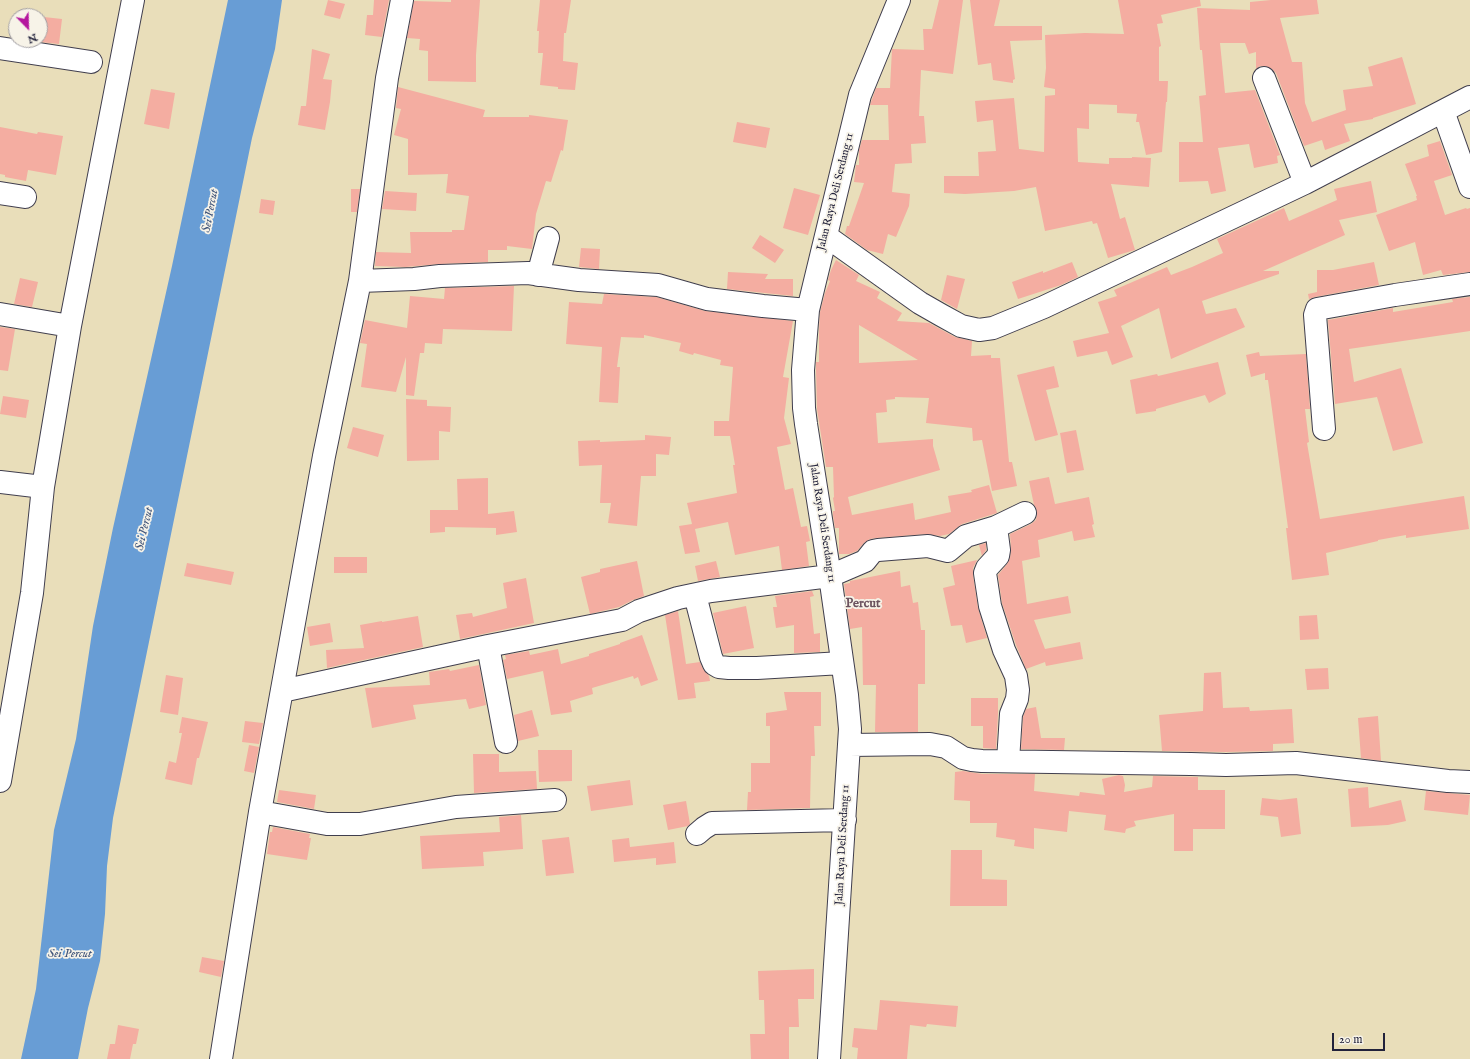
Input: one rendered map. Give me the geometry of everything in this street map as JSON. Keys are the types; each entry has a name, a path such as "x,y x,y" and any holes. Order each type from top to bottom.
{"street":[{"path":"0,780 32,592 42,487 70,326 133,0"},
{"path":"221,1059 260,812 324,456 360,281 387,78 402,0"},
{"name":"Jalan Raya Deli Serdang 11","path":"829,1059 850,729 847,695 830,576 804,408 803,370 808,310 860,95 899,0"},
{"path":"0,48 91,62"},
{"path":"1264,78 1305,183"},
{"path":"826,236 920,303 961,326 979,330 993,328 1044,307 1305,183 1470,97"},
{"path":"1443,110 1470,187"},
{"path":"0,193 25,197"},
{"path":"538,275 548,238"},
{"path":"360,281 528,273 579,280 658,285 707,299 808,310"},
{"path":"1324,429 1315,315 1317,309 1395,295 1470,284"},
{"path":"0,314 70,326"},
{"path":"0,482 42,487"},
{"path":"282,691 488,646 622,620 658,604 711,591 830,576 866,561 873,551 899,547 928,546 948,551 966,536 996,527 1024,513"},
{"path":"996,527 999,550 998,556 987,568 985,573 990,606 1004,650 1016,676 1018,690 1017,699 1011,714 1008,761"},
{"path":"695,595 711,657 714,664 719,667 757,668 842,662"},
{"path":"488,646 506,742"},
{"path":"849,746 930,744 946,747 963,758 972,760 1226,765 1296,763 1448,781 1470,782"},
{"path":"260,812 327,824 360,824 456,807 555,800"},
{"path":"697,834 712,824 845,820"}],"water":[{"name":"Sei Percut","path":"228,0 282,0 275,49 252,138 113,818 107,866 105,914 100,961 88,1008 78,1059 21,1059 36,989 54,830 76,739 93,626 113,528 172,266"}],"building":[{"path":"328,0 345,4 340,19 324,15"},
{"path":"374,0 389,0 382,37 365,35 367,15 373,15"},
{"path":"451,0 480,0 476,55 476,82 428,81 428,51 419,50 420,39 407,38 414,1 451,2"},
{"path":"540,0 571,0 566,33 564,33 563,61 578,63 575,90 558,89 558,87 540,85 543,53 538,53 539,31 537,31"},
{"path":"939,0 963,0 953,74 921,70 919,116 924,116 926,143 911,144 912,163 895,164 892,192 910,194 909,206 896,237 888,234 883,254 867,250 845,234 864,183 854,182 856,165 859,165 859,150 862,140 889,140 888,105 870,105 876,88 890,88 892,49 924,50 923,29 932,29"},
{"path":"970,0 1000,0 994,26 1042,26 1042,40 1010,41 1015,79 1013,80 1013,83 993,80 991,63 978,65"},
{"path":"1118,0 1200,0 1201,6 1161,15 1163,23 1157,24 1161,46 1159,47 1159,81 1168,81 1162,152 1146,155 1139,122 1136,122 1137,114 1117,113 1117,105 1089,104 1089,129 1077,128 1078,162 1109,164 1109,158 1151,158 1149,187 1111,184 1120,219 1125,217 1135,250 1108,258 1097,223 1093,224 1092,221 1045,231 1036,187 1014,191 965,194 944,193 944,176 979,176 978,152 996,151 993,120 977,122 975,101 1014,98 1019,149 1044,152 1045,96 1055,95 1055,89 1044,87 1046,68 1045,35 1085,33 1124,34"},
{"path":"1271,0 1317,0 1319,14 1280,18 1292,62 1302,62 1305,103 1312,122 1346,110 1343,90 1373,86 1368,67 1402,57 1416,104 1373,119 1344,124 1350,141 1325,150 1322,140 1304,146 1276,73 1272,69 1265,66 1260,66 1256,69 1256,52 1249,54 1245,43 1220,43 1225,93 1255,90 1280,155 1277,156 1278,163 1254,168 1249,144 1218,148 1226,191 1211,194 1208,181 1179,182 1179,142 1203,142 1199,96 1206,95 1202,50 1200,50 1197,8 1250,10 1250,2"},
{"path":"48,17 62,19 59,44 48,43"},
{"path":"312,49 330,54 323,79 332,80 325,130 298,125 301,106 306,106"},
{"path":"398,87 485,110 483,117 529,117 529,115 568,120 563,151 561,150 551,182 546,181 536,214 532,249 507,246 507,250 488,250 488,262 405,267 375,266 376,252 411,253 410,232 452,232 452,230 464,230 469,196 446,193 448,174 408,175 408,139 394,135 401,109 396,108"},
{"path":"151,89 175,93 169,129 144,124"},
{"path":"737,122 770,128 766,148 733,142"},
{"path":"0,127 37,134 38,132 63,136 56,175 28,170 26,181 5,177 5,175 0,174"},
{"path":"1440,141 1452,175 1434,181 1445,215 1470,208 1470,272 1443,275 1441,270 1423,275 1415,242 1389,251 1376,215 1417,200 1417,196 1405,164 1429,156 1427,145"},
{"path":"1371,181 1377,212 1339,220 1345,235 1263,271 1279,271 1279,274 1202,301 1206,314 1236,308 1245,327 1171,359 1159,308 1121,326 1133,357 1112,365 1107,351 1077,357 1073,341 1109,333 1098,302 1117,296 1114,290 1167,267 1171,275 1192,267 1223,253 1217,239 1284,208 1289,221 1337,200 1334,189"},
{"path":"794,188 820,195 808,235 783,228"},
{"path":"351,189 360,189 357,212 351,212"},
{"path":"385,191 417,193 416,211 382,209"},
{"path":"261,199 275,201 273,215 259,213"},
{"path":"760,235 784,250 775,263 752,248"},
{"path":"581,248 600,249 599,269 579,267"},
{"path":"836,260 859,275 856,281 880,292 877,298 902,313 897,321 929,323 955,337 972,341 971,356 991,355 991,358 1000,358 1009,462 1012,462 1017,486 992,491 982,440 973,441 972,428 926,423 929,398 895,397 895,399 886,400 887,412 876,413 878,443 933,439 933,446 940,470 848,497 852,515 913,503 915,520 951,512 948,496 972,492 971,490 989,485 997,513 962,524 949,534 940,536 927,534 870,539 857,551 849,554 839,554 839,528 835,528 833,515 833,511 835,511 833,498 833,467 826,467 817,409 816,362 819,362 820,312 830,281 828,280","holes":["859,325 918,360 859,363"]},
{"path":"1072,262 1078,277 1061,285 1018,299 1012,282 1043,271 1043,273"},
{"path":"1374,262 1379,285 1309,299 1308,294 1317,292 1317,270 1333,270"},
{"path":"728,272 768,274 765,279 793,279 793,296 727,289"},
{"path":"947,275 965,279 957,309 941,300"},
{"path":"20,278 38,282 32,307 14,304"},
{"path":"514,286 512,331 443,329 442,344 425,343 424,353 420,353 414,396 406,395 406,357 396,392 361,387 367,344 360,343 365,320 407,328 410,296 444,299 445,288"},
{"path":"604,294 656,297 705,311 793,321 783,377 789,378 784,418 791,444 777,447 785,490 793,488 801,527 807,526 810,541 806,542 809,566 782,570 779,546 735,555 728,522 695,529 700,552 685,554 679,526 692,524 687,503 737,493 733,465 735,465 730,436 714,436 714,421 729,421 733,367 720,365 721,360 679,351 681,343 644,335 644,338 621,337 617,367 620,367 618,403 599,402 602,347 566,344 569,302 602,304"},
{"path":"1470,297 1470,331 1349,349 1354,382 1401,368 1423,443 1393,451 1377,397 1335,404 1328,320 1393,308 1393,312 1453,302 1452,299"},
{"path":"0,327 15,329 8,371 0,370"},
{"path":"1259,352 1260,356 1306,354 1310,409 1305,409 1309,442 1307,443 1320,519 1464,496 1469,529 1406,538 1406,535 1378,540 1326,553 1329,575 1292,580 1286,528 1288,528 1268,380 1265,380 1265,373 1251,377 1246,355"},
{"path":"1218,362 1226,394 1209,403 1205,395 1156,409 1156,411 1136,414 1130,380 1157,374 1158,376"},
{"path":"1054,366 1059,387 1046,390 1058,435 1035,441 1017,375"},
{"path":"3,396 29,400 26,418 0,414"},
{"path":"406,399 427,400 427,406 451,407 450,432 439,431 439,460 407,461"},
{"path":"353,427 384,435 378,457 347,448"},
{"path":"1076,430 1084,470 1067,473 1060,433"},
{"path":"645,435 671,437 669,455 656,454 656,476 641,476 637,526 608,523 611,503 600,503 602,465 579,466 578,441 600,440 600,442 645,440"},
{"path":"1049,477 1055,504 1089,497 1095,537 1074,541 1072,531 1038,540 1040,557 1022,561 1027,604 1068,596 1071,613 1034,620 1045,649 1080,642 1083,659 1046,666 1045,662 1026,669 1002,603 998,575 1010,558 1010,534 1036,520 1036,508 1029,481"},
{"path":"488,478 488,514 514,511 517,532 496,535 496,528 445,527 445,532 430,533 430,510 458,510 457,479"},
{"path":"986,543 986,550 982,556 979,545"},
{"path":"334,557 367,557 367,573 334,573"},
{"path":"977,560 973,568 973,575 978,608 987,638 966,643 962,625 951,626 943,588 955,585 951,566"},
{"path":"637,561 644,596 619,607 590,614 581,577 600,572 600,569"},
{"path":"716,561 720,577 698,581 695,566"},
{"path":"187,563 234,572 231,585 184,576"},
{"path":"900,571 901,587 910,585 913,603 918,602 921,630 925,630 925,684 918,684 918,732 875,732 876,685 863,685 862,627 850,629 844,584 850,583 850,581"},
{"path":"526,578 534,623 460,639 456,615 472,613 473,617 507,608 503,583"},
{"path":"812,591 814,596 810,597 814,634 820,633 820,652 794,653 794,625 776,628 773,607 777,607 775,596"},
{"path":"746,606 754,648 723,654 713,613"},
{"path":"678,611 686,664 700,662 703,669 709,676 710,681 694,683 696,698 678,700 665,615"},
{"path":"1317,615 1319,639 1300,640 1299,616"},
{"path":"418,616 423,647 327,668 326,650 364,648 360,625"},
{"path":"330,623 333,642 310,646 307,627"},
{"path":"642,635 658,680 641,686 638,677 634,679 633,676 592,688 593,694 570,701 572,712 551,715 543,671 507,679 503,660 506,659 505,655 529,651 530,655 558,649 561,664 589,656 589,654"},
{"path":"479,665 486,705 469,709 466,699 413,705 416,719 372,728 365,688 430,685 429,672 449,669 450,671"},
{"path":"1328,668 1329,689 1307,690 1305,669"},
{"path":"1221,672 1223,708 1249,707 1250,711 1292,709 1294,743 1273,744 1273,751 1162,751 1159,715 1203,711 1204,673"},
{"path":"166,675 183,678 178,715 160,712"},
{"path":"784,692 821,692 821,726 814,726 815,756 811,756 810,808 747,810 748,792 751,792 751,763 770,763 770,726 766,726 766,713 787,710"},
{"path":"971,698 998,698 996,749 983,748 983,726 971,726"},
{"path":"1036,707 1041,738 1065,738 1064,750 1021,749 1023,717 1026,709"},
{"path":"532,710 539,736 518,741 514,715"},
{"path":"1378,716 1381,761 1361,758 1358,718"},
{"path":"182,717 208,722 199,758 197,758 192,785 165,779 169,761 176,763 182,733 179,733"},
{"path":"245,721 263,723 259,744 242,742"},
{"path":"249,745 259,747 254,773 244,771"},
{"path":"538,750 572,750 572,781 539,782"},
{"path":"473,754 499,754 499,772 536,771 537,789 474,793"},
{"path":"963,771 982,774 1035,774 1034,791 1079,796 1080,792 1105,795 1102,779 1119,775 1123,776 1125,785 1124,792 1152,787 1153,776 1198,777 1198,790 1225,790 1225,829 1193,829 1193,851 1174,851 1174,814 1134,821 1136,826 1126,829 1125,833 1104,830 1106,815 1069,811 1067,832 1034,828 1034,849 1014,846 1015,840 996,837 997,823 970,823 970,801 954,800 955,772"},
{"path":"630,780 633,805 591,811 587,786"},
{"path":"1368,787 1369,808 1401,800 1406,821 1388,825 1351,827 1348,789"},
{"path":"279,790 316,795 314,809 277,802"},
{"path":"1426,791 1470,795 1468,815 1424,810"},
{"path":"1262,798 1280,800 1297,798 1301,834 1281,837 1278,817 1260,815"},
{"path":"686,801 690,824 688,826 668,830 663,805"},
{"path":"521,815 523,849 483,852 484,866 422,869 420,836 500,832 499,817"},
{"path":"273,827 310,834 309,838 311,838 307,860 267,854 270,832 272,832"},
{"path":"569,837 574,873 546,876 542,840"},
{"path":"629,838 630,847 674,842 676,863 656,865 656,858 614,862 612,840"},
{"path":"951,850 982,850 982,879 1007,880 1007,906 950,906"},
{"path":"202,957 224,961 221,977 199,972"},
{"path":"814,969 814,999 798,999 799,1027 789,1027 789,1059 751,1059 750,1034 765,1034 764,1000 759,1000 758,971"},
{"path":"880,1000 958,1006 956,1027 927,1024 926,1027 910,1025 907,1059 857,1059 858,1048 852,1047 854,1028 877,1030"},
{"path":"118,1025 139,1029 136,1044 133,1044 130,1059 107,1059 110,1044 115,1044"}],"district":[{"name":"Percut","path":"863,604"}]}
